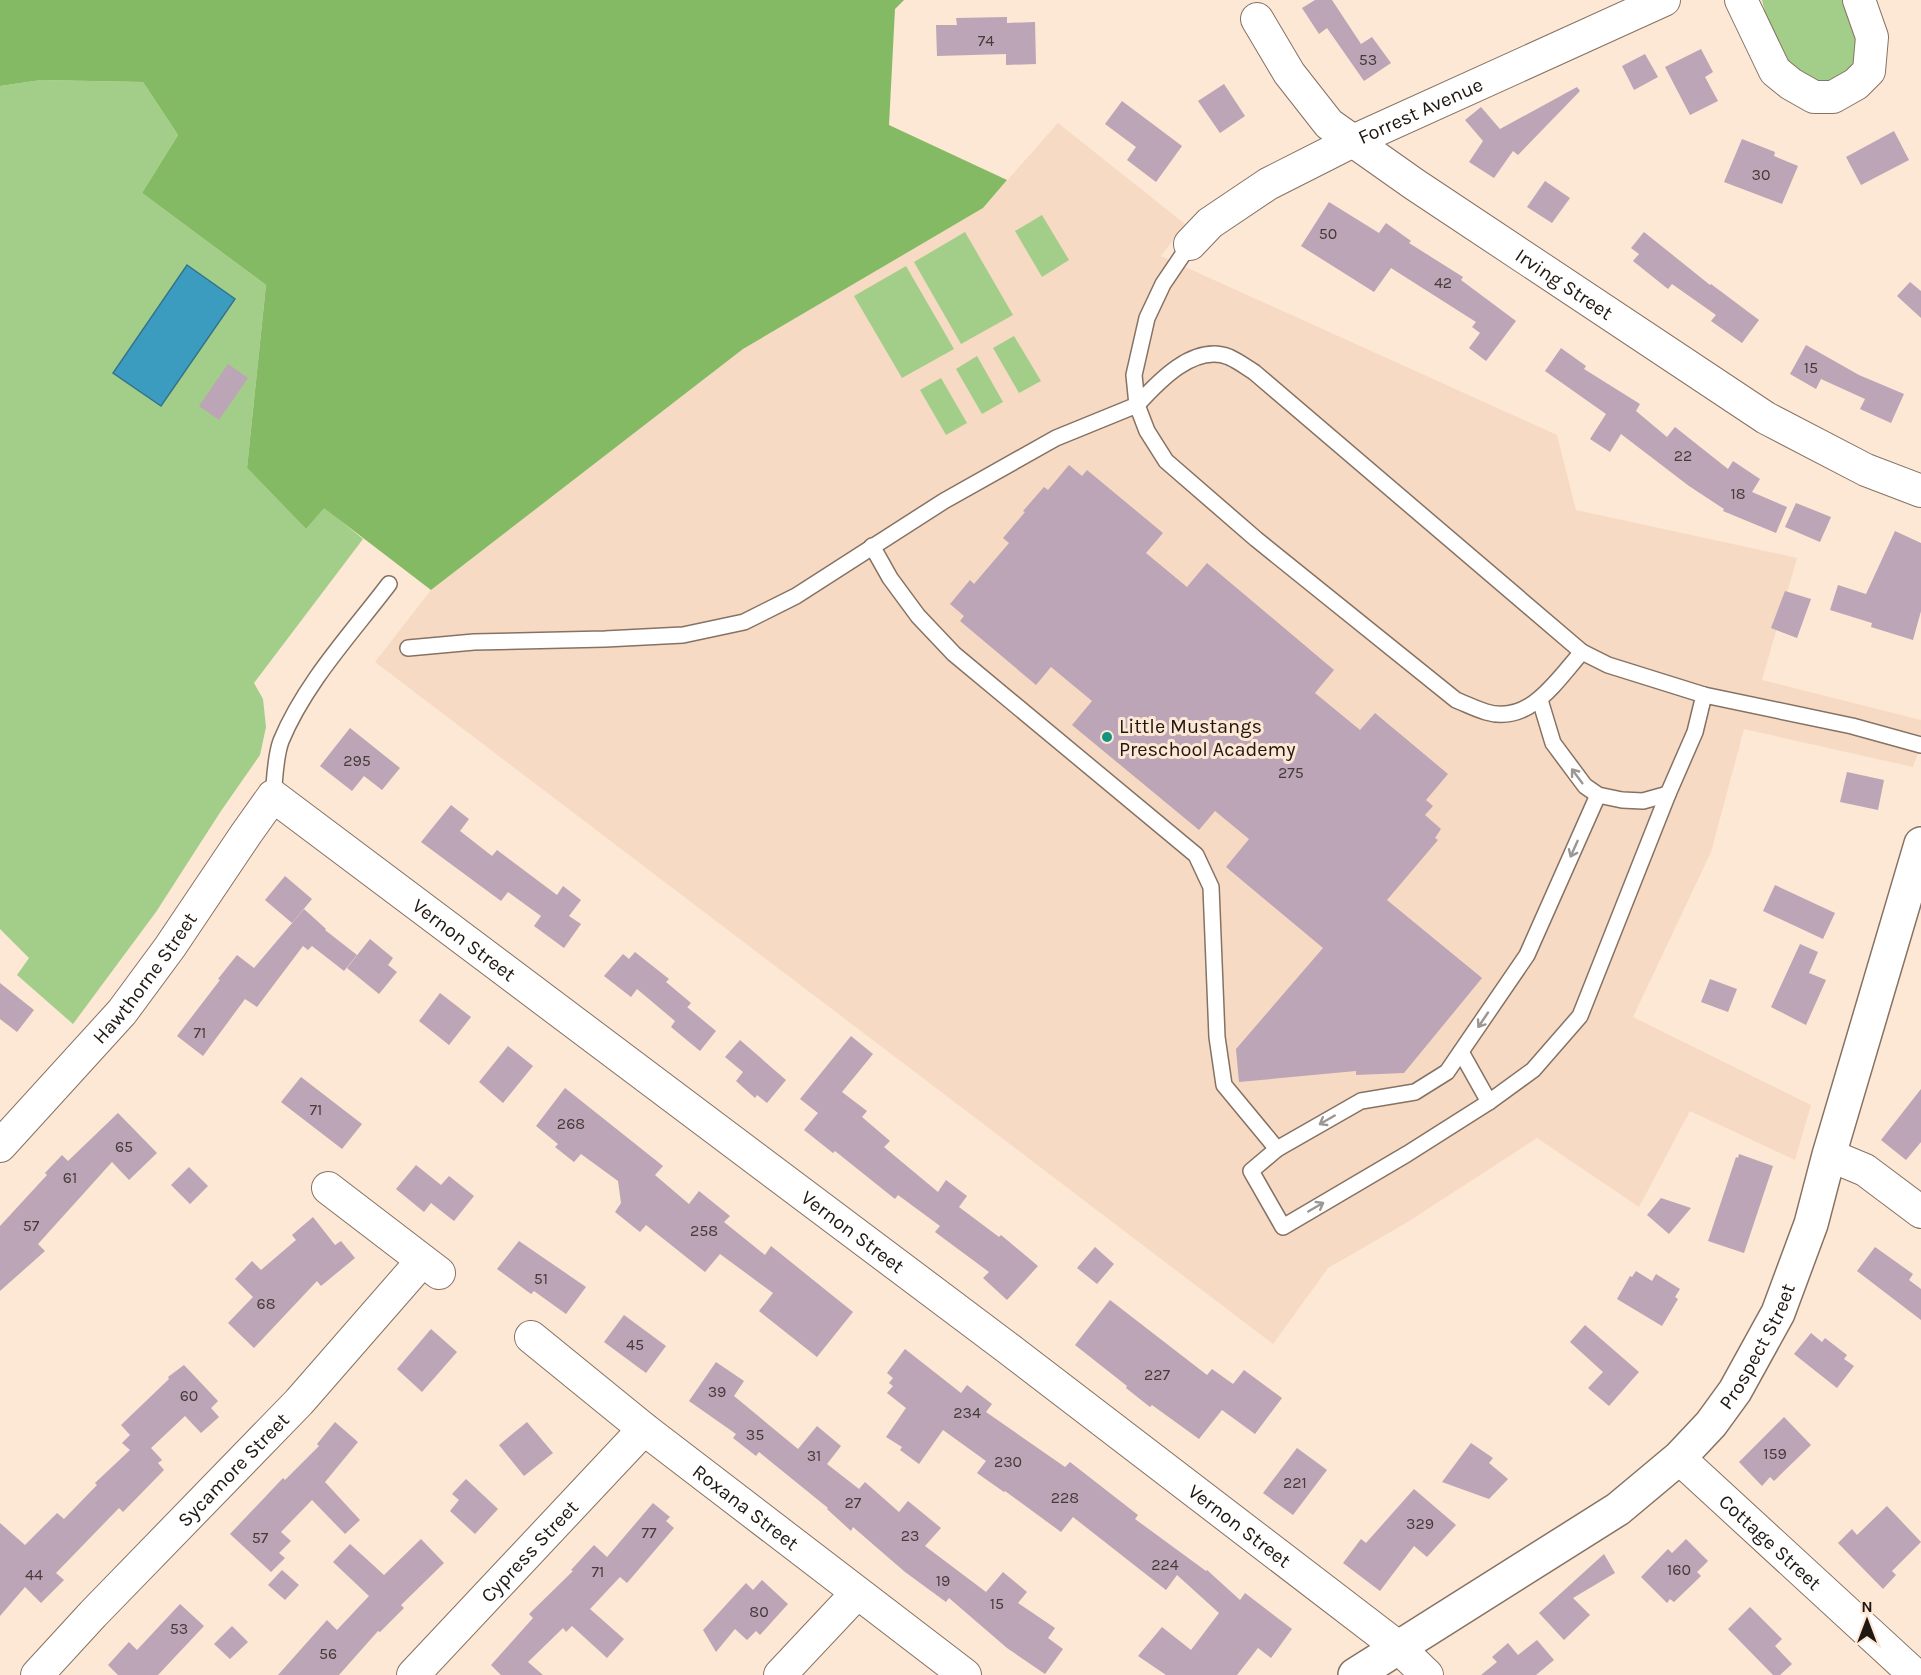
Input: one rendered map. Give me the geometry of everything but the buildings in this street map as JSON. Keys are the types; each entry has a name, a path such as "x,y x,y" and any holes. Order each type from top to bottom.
{"street":[{"name":"Forrest Avenue","path":"1190,244 1210,223 1268,184 1353,141 1664,0"},
{"path":"1741,0 1775,71 1791,84 1814,97 1833,97 1856,84 1869,71 1872,37 1859,0"},
{"name":"Irving Street","path":"1257,19 1289,73 1329,124 1414,184 1766,418 1866,470 1921,491"},
{"name":"Hawthorne Street","path":"0,1146 122,1012 170,947 273,796"},
{"name":"Vernon Street","path":"273,796 1005,1346 1398,1647 1427,1675"},
{"name":"Prospect Street","path":"1355,1675 1618,1509 1679,1458 1711,1424 1735,1391 1778,1313 1811,1224 1829,1155 1921,844"},
{"path":"1829,1155 1865,1170 1921,1212"},
{"name":"Sycamore Street","path":"37,1675 93,1614 431,1267 328,1188"},
{"name":"Roxana Street","path":"531,1337 645,1429 964,1675"},
{"name":"Cypress Street","path":"413,1675 645,1429"},
{"name":"Cottage Street","path":"1679,1458 1915,1675"},
{"path":"780,1675 857,1593"}],"lane":[{"path":"1190,244 1163,284 1147,318 1134,375 1137,405 1147,431 1166,461 1256,539 1456,700 1488,713 1518,713 1540,700 1582,652"},
{"path":"408,648 474,642 683,635 744,622 796,596 944,501 1056,438 1137,405 1157,383 1181,364 1204,355 1227,357 1254,372 1582,652 1608,665 1704,695 1852,726 1921,745"},
{"path":"872,546 890,578 918,616 954,654 1196,855 1211,887 1217,1037 1224,1086 1277,1149"},
{"path":"273,796 280,743 299,704 389,584"},
{"path":"1598,795 1527,955 1447,1072 1415,1092 1360,1101 1277,1149 1251,1171 1282,1227 1407,1154 1489,1102 1533,1070 1580,1016 1695,732 1704,695"},
{"path":"1540,700 1553,743 1585,786 1598,795 1622,800 1643,801 1668,794"},
{"path":"1461,1052 1489,1102"}],"shaded area":[{"name":"Little Mustangs Preschool Academy","path":"1058,123 1185,224 1161,256 1557,435 1576,510 1797,558 1762,680 1921,720 1921,745 1913,767 1744,729 1711,852 1633,1017 1811,1105 1795,1160 1690,1111 1639,1207 1537,1138 1406,1223 1328,1268 1273,1344 375,662 431,590 743,349 983,208"}],"green space":[{"path":"0,0 904,0 895,9 889,125 1007,180 983,208 743,349 431,590 324,508 306,529 247,468 266,285 142,193 178,135 143,82 41,80 0,86"},
{"path":"1762,0 1843,0 1857,38 1855,57 1850,67 1834,80 1812,80 1802,75 1792,67 1782,53"},
{"path":"41,80 143,82 178,135 142,193 266,285 247,468 306,529 324,507 363,539 254,683 263,699 266,727 260,755 156,912 73,1024 17,975 29,958 0,929 0,86"},
{"path":"1042,215 1069,260 1042,277 1015,231"},
{"path":"965,232 1013,315 961,344 914,262"},
{"path":"906,266 954,349 902,378 854,296"},
{"path":"1014,336 1041,381 1019,393 993,348"},
{"path":"977,356 1003,402 982,414 956,369"},
{"path":"941,378 967,423 946,435 920,390"}],"water":[{"path":"187,265 235,299 161,406 113,373"}],"place":[{"name":"Little Mustangs Preschool Academy","path":"1107,737"}]}
